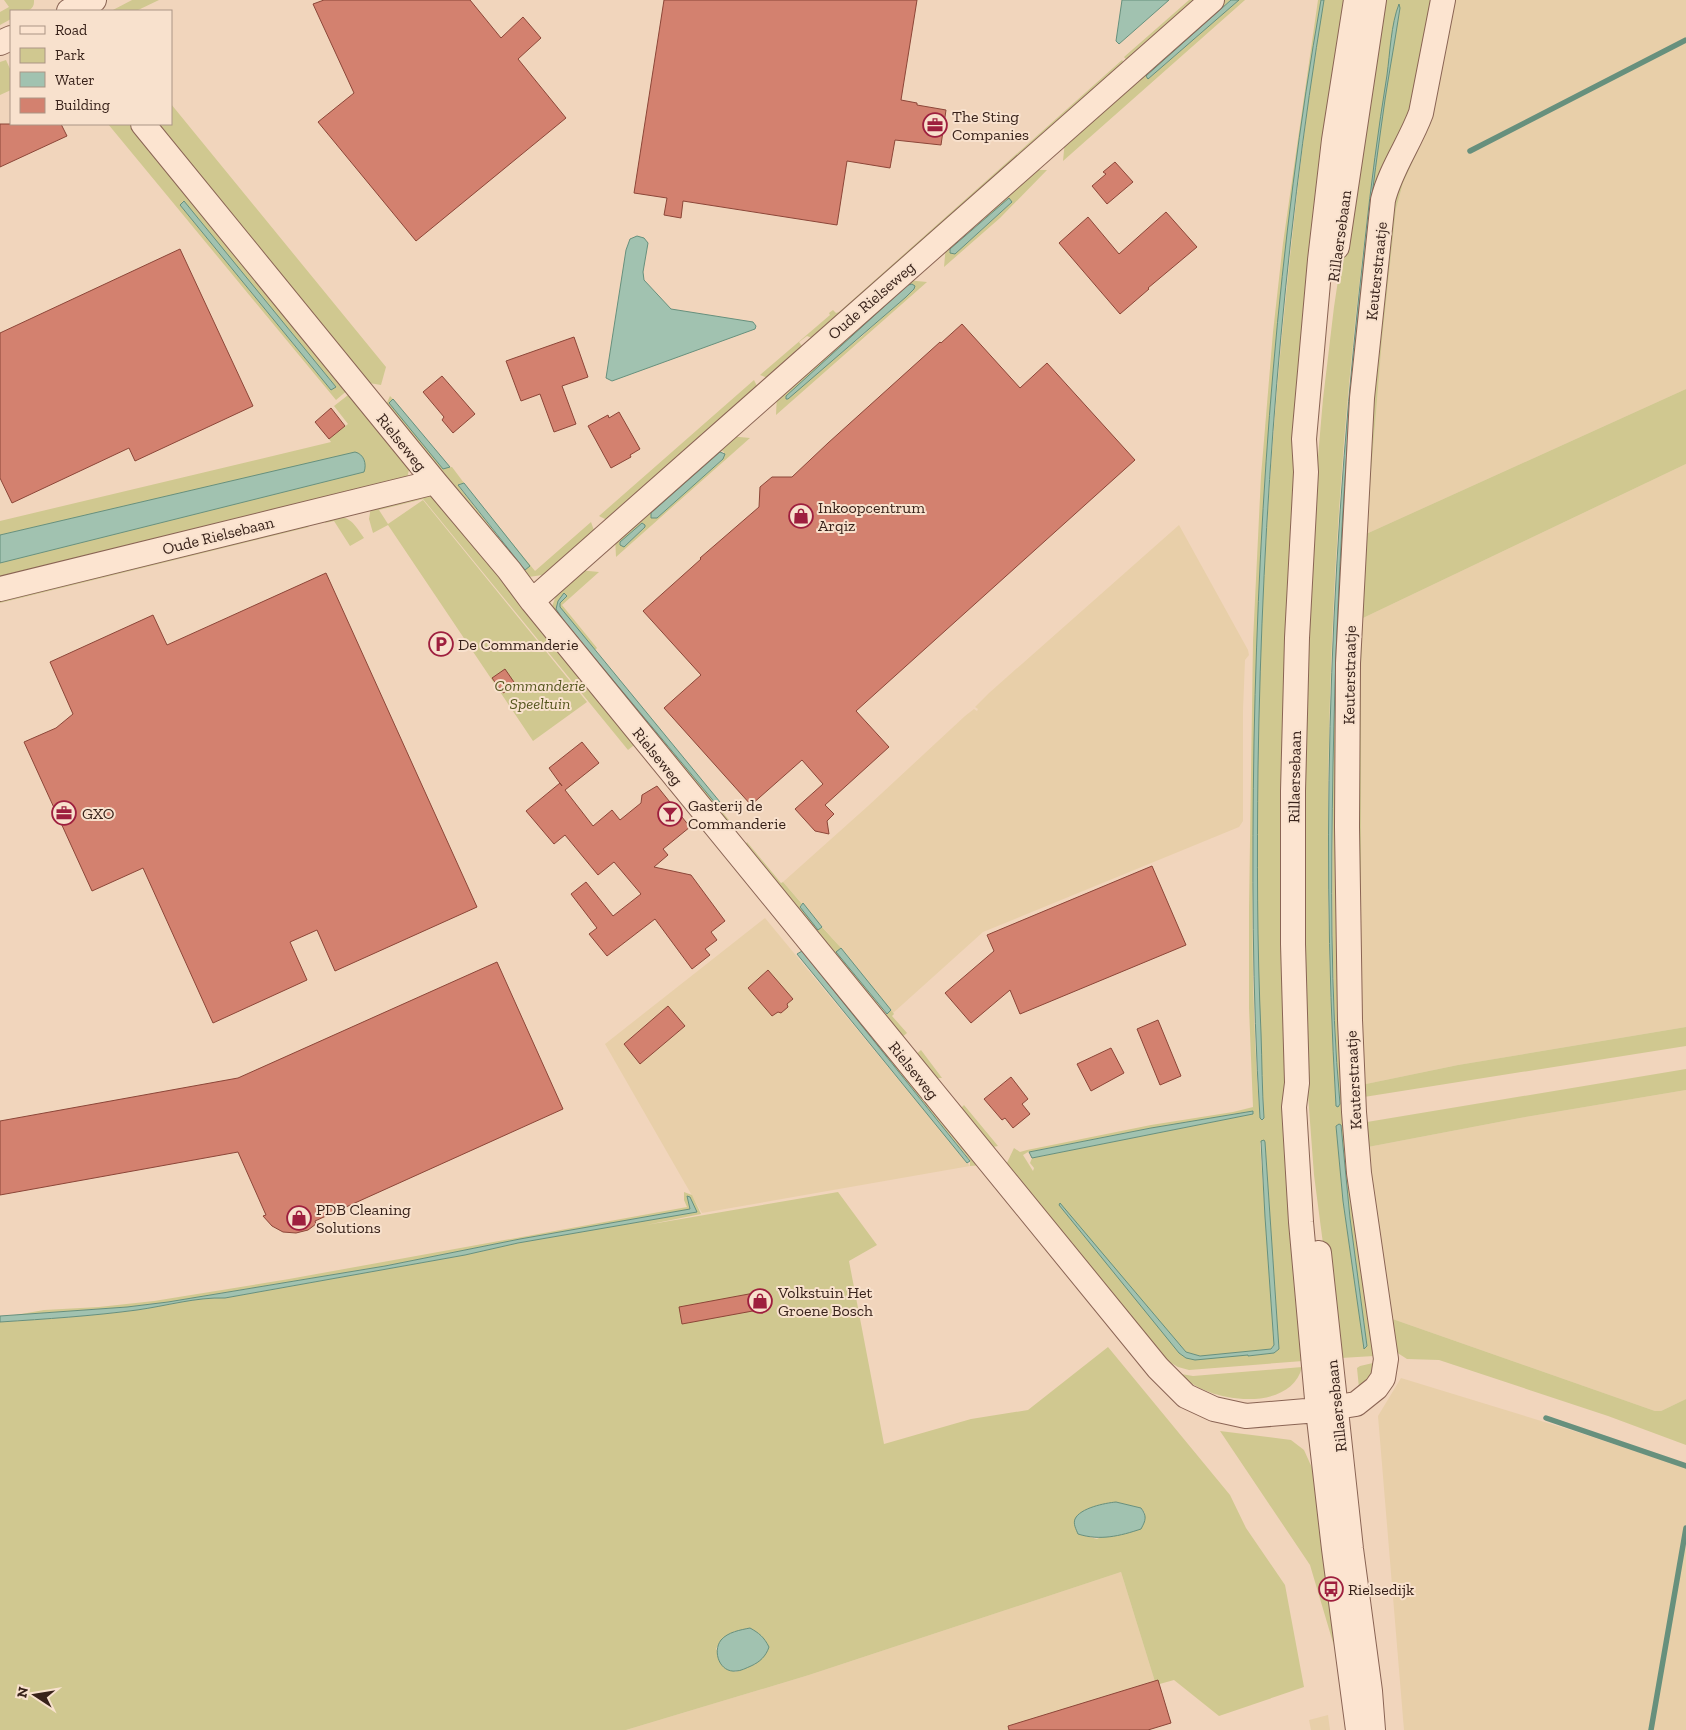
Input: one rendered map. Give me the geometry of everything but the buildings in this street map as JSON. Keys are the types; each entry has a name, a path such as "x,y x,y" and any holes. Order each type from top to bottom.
{"street":[{"path":"71,10 94,0"},
{"name":"Oude Rielseweg","path":"532,601 1212,0"},
{"name":"Rillaersebaan","path":"1356,0 1337,121 1320,260 1304,439 1306,472 1297,638 1293,791 1293,944 1297,1083 1294,1107 1299,1184 1327,1409 1350,1539 1370,1691 1373,1730"},
{"name":"Rillaersebaan","path":"1306,472 1314,439 1324,337 1374,0"},
{"name":"Keuterstraatje","path":"1327,1409 1356,1404 1376,1388 1382,1378 1386,1359 1359,1173 1351,1072 1347,827 1348,663 1362,398 1383,200 1388,184 1422,114 1443,0"},
{"name":"Rielseweg","path":"144,125 1172,1384 1186,1396 1214,1409 1246,1416 1327,1409"},
{"name":"Oude Rielsebaan","path":"0,588 435,482"},
{"name":"Rillaersebaan","path":"1327,1409 1334,1549 1358,1730"}],"shaded area":[{"path":"1452,0 1686,0 1686,389 1366,534 1382,340 1396,209 1403,183 1426,128"},
{"path":"1686,464 1686,1027 1458,1065 1361,1085 1361,669 1363,618"},
{"path":"1179,525 1248,650 1249,655 1245,660 1243,710 1243,821 1239,827 983,932 893,1013 841,948 783,882 965,716 974,709 977,711 978,709 975,707 989,693"},
{"path":"765,918 970,1166 702,1213 605,1044"},
{"path":"1686,1090 1686,1399 1661,1411 1655,1411 1384,1316 1368,1147 1520,1118"},
{"path":"1401,1378 1574,1431 1686,1468 1686,1730 1404,1730 1378,1416"},
{"path":"1121,1572 1156,1685 1013,1730 626,1730 809,1675"},
{"path":"1328,1715 1330,1730 1311,1730 1309,1720"}],"green space":[{"path":"4,0 34,0 30,10 10,10 10,20 0,25 0,12 9,7"},
{"path":"132,0 159,0 138,10 113,10"},
{"path":"1189,0 1200,0 1129,63 1124,57"},
{"path":"1224,0 1231,0 1146,76 1149,78 1239,0 1245,0 1063,161 1065,140"},
{"path":"1318,0 1321,0 1306,93 1282,280 1273,374 1260,563 1256,658 1252,935 1257,1072 1260,1118 1263,1120 1257,915 1258,757 1267,521 1279,363 1299,178 1324,0 1349,0 1299,423 1303,1361 1189,1370 1178,1367 1166,1360 1005,1167 1014,1148 1020,1152 1151,1125 1253,1107 1249,1008 1249,908 1253,641 1261,476 1273,332 1283,243","holes":["1248,1112 1253,1114 1032,1158 1030,1163 1034,1168 1033,1171 1023,1155 1028,1152 1151,1128","1263,1140 1265,1142 1279,1349 1274,1353 1249,1356 1203,1356 1271,1349 1274,1345 1260,1143","1059,1205 1186,1352 1199,1356 1183,1356"]},
{"path":"1380,0 1432,0 1421,88 1390,167 1343,713 1374,1356 1341,1358 1328,1282 1314,1175 1308,1095 1303,935 1304,711 1314,503 1323,399 1334,307","holes":["1398,6 1400,8 1383,113 1361,293 1346,458 1341,540 1334,706 1332,907 1340,1104 1336,1106 1330,969 1328,831 1330,693 1336,555 1346,416 1360,279 1377,142","1341,1125 1350,1218 1367,1346 1364,1348 1343,1201 1336,1126"]},
{"path":"1449,0 1452,0 1428,120 1417,152 1403,183 1396,209 1382,340 1366,534 1686,389 1686,464 1363,618 1361,669 1361,1085 1458,1065 1686,1027 1686,1046 1364,1097 1358,1089 1355,1079 1353,1018 1353,640 1367,395 1389,199 1392,189 1423,128 1430,105"},
{"path":"6,60 10,69 10,90 0,95 0,62"},
{"path":"1122,60 1126,65 812,338 807,336 799,342 804,349 770,379 760,375 830,315 829,313 833,310 836,313 839,312"},
{"path":"172,105 386,367 381,385 363,382 153,125 172,125"},
{"path":"109,125 134,125 349,389 336,400","holes":["183,201 336,387 331,390 180,205"]},
{"path":"1031,170 1047,170 1000,218 944,267 946,245","holes":["1009,199 1012,202 955,254 949,252 960,239"]},
{"path":"906,280 927,282 776,415 777,394","holes":["908,285 915,286 861,337 785,398"]},
{"path":"754,380 757,386 609,521 599,516"},
{"path":"352,392 410,466 407,478 0,583 0,563 364,472 363,457 352,454 0,535 0,521 331,442 329,439 348,424 334,406"},
{"path":"390,396 393,399 389,403 443,468 452,467 464,483 459,485 459,487 524,570 529,566 473,495 535,571 591,522 595,533 549,574 522,578 384,409"},
{"path":"729,436 750,438 616,557 615,536","holes":["722,451 724,452 723,459 657,518 651,518 651,513 707,462"]},
{"name":"Commanderie Speeltuin","path":"425,494 436,498 638,742 628,750 423,499 379,510 388,524 423,500 587,702 533,741 388,525 373,533 369,519 371,507"},
{"path":"328,515 341,516 349,520 364,538 350,546 334,521 325,523"},
{"path":"302,521 309,527 0,603 0,594"},
{"path":"578,570 599,572 562,605 597,648 595,650 560,608 564,621 734,826 727,828 550,612 558,590","holes":["567,596 560,603 559,606 558,601"]},
{"path":"747,842 781,883 783,882 802,904 800,906 818,929 822,927 841,948 837,952 886,1014 891,1010 894,1014 892,1016 907,1033 900,1039 744,849"},
{"path":"805,947 982,1165 970,1166 970,1160 799,948"},
{"path":"921,1050 942,1078 931,1078 914,1056"},
{"path":"1686,1069 1686,1090 1520,1118 1368,1147 1367,1122"},
{"path":"964,1105 998,1146 988,1148 958,1111"},
{"path":"684,1192 692,1195 701,1214 646,1225 838,1192 877,1245 849,1261 884,1444 971,1419 1028,1410 1108,1347 1230,1495 1246,1528 1285,1585 1304,1687 1219,1716 1174,1680 1156,1685 1121,1572 809,1675 626,1730 0,1730 0,1322 104,1314 192,1300 225,1298 696,1212 687,1196 690,1209 520,1239 385,1266 168,1302 16,1315 44,1310 154,1301 289,1279 687,1207 684,1200","holes":["1116,1502 1141,1508 1145,1513 1097,1539 1078,1534 1107,1503","735,1631 756,1664 735,1672 716,1649 722,1639"]},
{"path":"1384,1316 1655,1411 1661,1411 1686,1399 1686,1445 1608,1416 1439,1360 1407,1359 1393,1350"},
{"path":"1378,1363 1377,1370 1359,1388 1357,1368"},
{"path":"1302,1367 1295,1382 1282,1392 1265,1398 1227,1397 1208,1392 1193,1384 1181,1374 1193,1376"},
{"path":"1220,1431 1291,1440 1304,1450 1313,1470 1322,1520 1334,1646 1310,1565"}],"water":[{"path":"1122,0 1169,0 1119,44 1116,41"},
{"path":"1231,0 1239,0 1148,79 1146,76"},
{"path":"1321,0 1324,0 1309,95 1286,287 1277,383 1264,576 1257,835 1264,1118 1262,1120 1260,1118 1255,1024 1253,882 1254,741 1261,555 1273,369 1282,276 1306,92"},
{"path":"1399,4 1400,8 1370,208 1361,287 1342,527 1335,687 1332,851 1334,1021 1340,1104 1338,1107 1336,1106 1331,998 1329,889 1329,781 1337,564 1344,456 1365,240 1391,39"},
{"path":"1009,198 1012,202 955,254 950,253 950,249"},
{"path":"184,201 336,387 331,390 180,205"},
{"path":"637,236 644,238 648,243 643,272 644,280 671,309 753,322 756,326 755,329 612,381 606,378 626,250 630,239"},
{"path":"912,284 915,286 914,289 906,297 786,399 786,396 908,285"},
{"path":"393,399 450,467 443,469 389,403"},
{"path":"355,452 361,455 364,460 364,472 0,563 0,535"},
{"path":"720,452 725,454 723,459 657,518 651,518 651,513"},
{"path":"464,483 530,566 525,570 458,485"},
{"path":"642,523 645,527 624,547 620,545 620,542"},
{"path":"564,593 567,596 560,603 560,607 720,802 716,804 564,621 556,609 558,601"},
{"path":"803,903 822,927 818,930 800,907"},
{"path":"841,948 891,1010 887,1014 836,952"},
{"path":"802,951 970,1161 967,1163 797,954"},
{"path":"1253,1111 1253,1114 1032,1158 1029,1152 1151,1128"},
{"path":"1341,1125 1350,1218 1367,1346 1364,1349 1343,1201 1336,1126"},
{"path":"1264,1140 1265,1142 1279,1349 1274,1353 1248,1356 1195,1360 1186,1358 1179,1353 1059,1205 1060,1203 1186,1352 1200,1356 1271,1349 1274,1345 1261,1141"},
{"path":"687,1196 690,1197 697,1212 518,1243 465,1255 225,1298 192,1300 103,1314 0,1322 0,1316 127,1307 168,1302 385,1266 520,1239 690,1209"},
{"path":"1116,1502 1141,1508 1145,1518 1141,1529 1110,1537 1078,1534 1074,1523 1078,1515 1093,1507"},
{"path":"750,1628 761,1636 769,1647 766,1653 757,1663 744,1669 730,1671 726,1669 719,1661 718,1645 724,1637 731,1633"}],"waterway":[{"path":"1470,151 1686,40"},
{"path":"1546,1418 1686,1466"},
{"path":"1651,1730 1686,1528"}],"place":[{"name":"The Sting Companies","path":"935,125"},
{"name":"Inkoopcentrum Arqiz","path":"801,516"},
{"name":"De Commanderie","path":"441,644"},
{"name":"GXO","path":"64,813"},
{"name":"Gasterij de Commanderie","path":"670,814"},
{"name":"PDB Cleaning Solutions","path":"299,1218"},
{"name":"Volkstuin Het Groene Bosch","path":"760,1301"},
{"name":"Rielsedijk","path":"1331,1589"}]}
